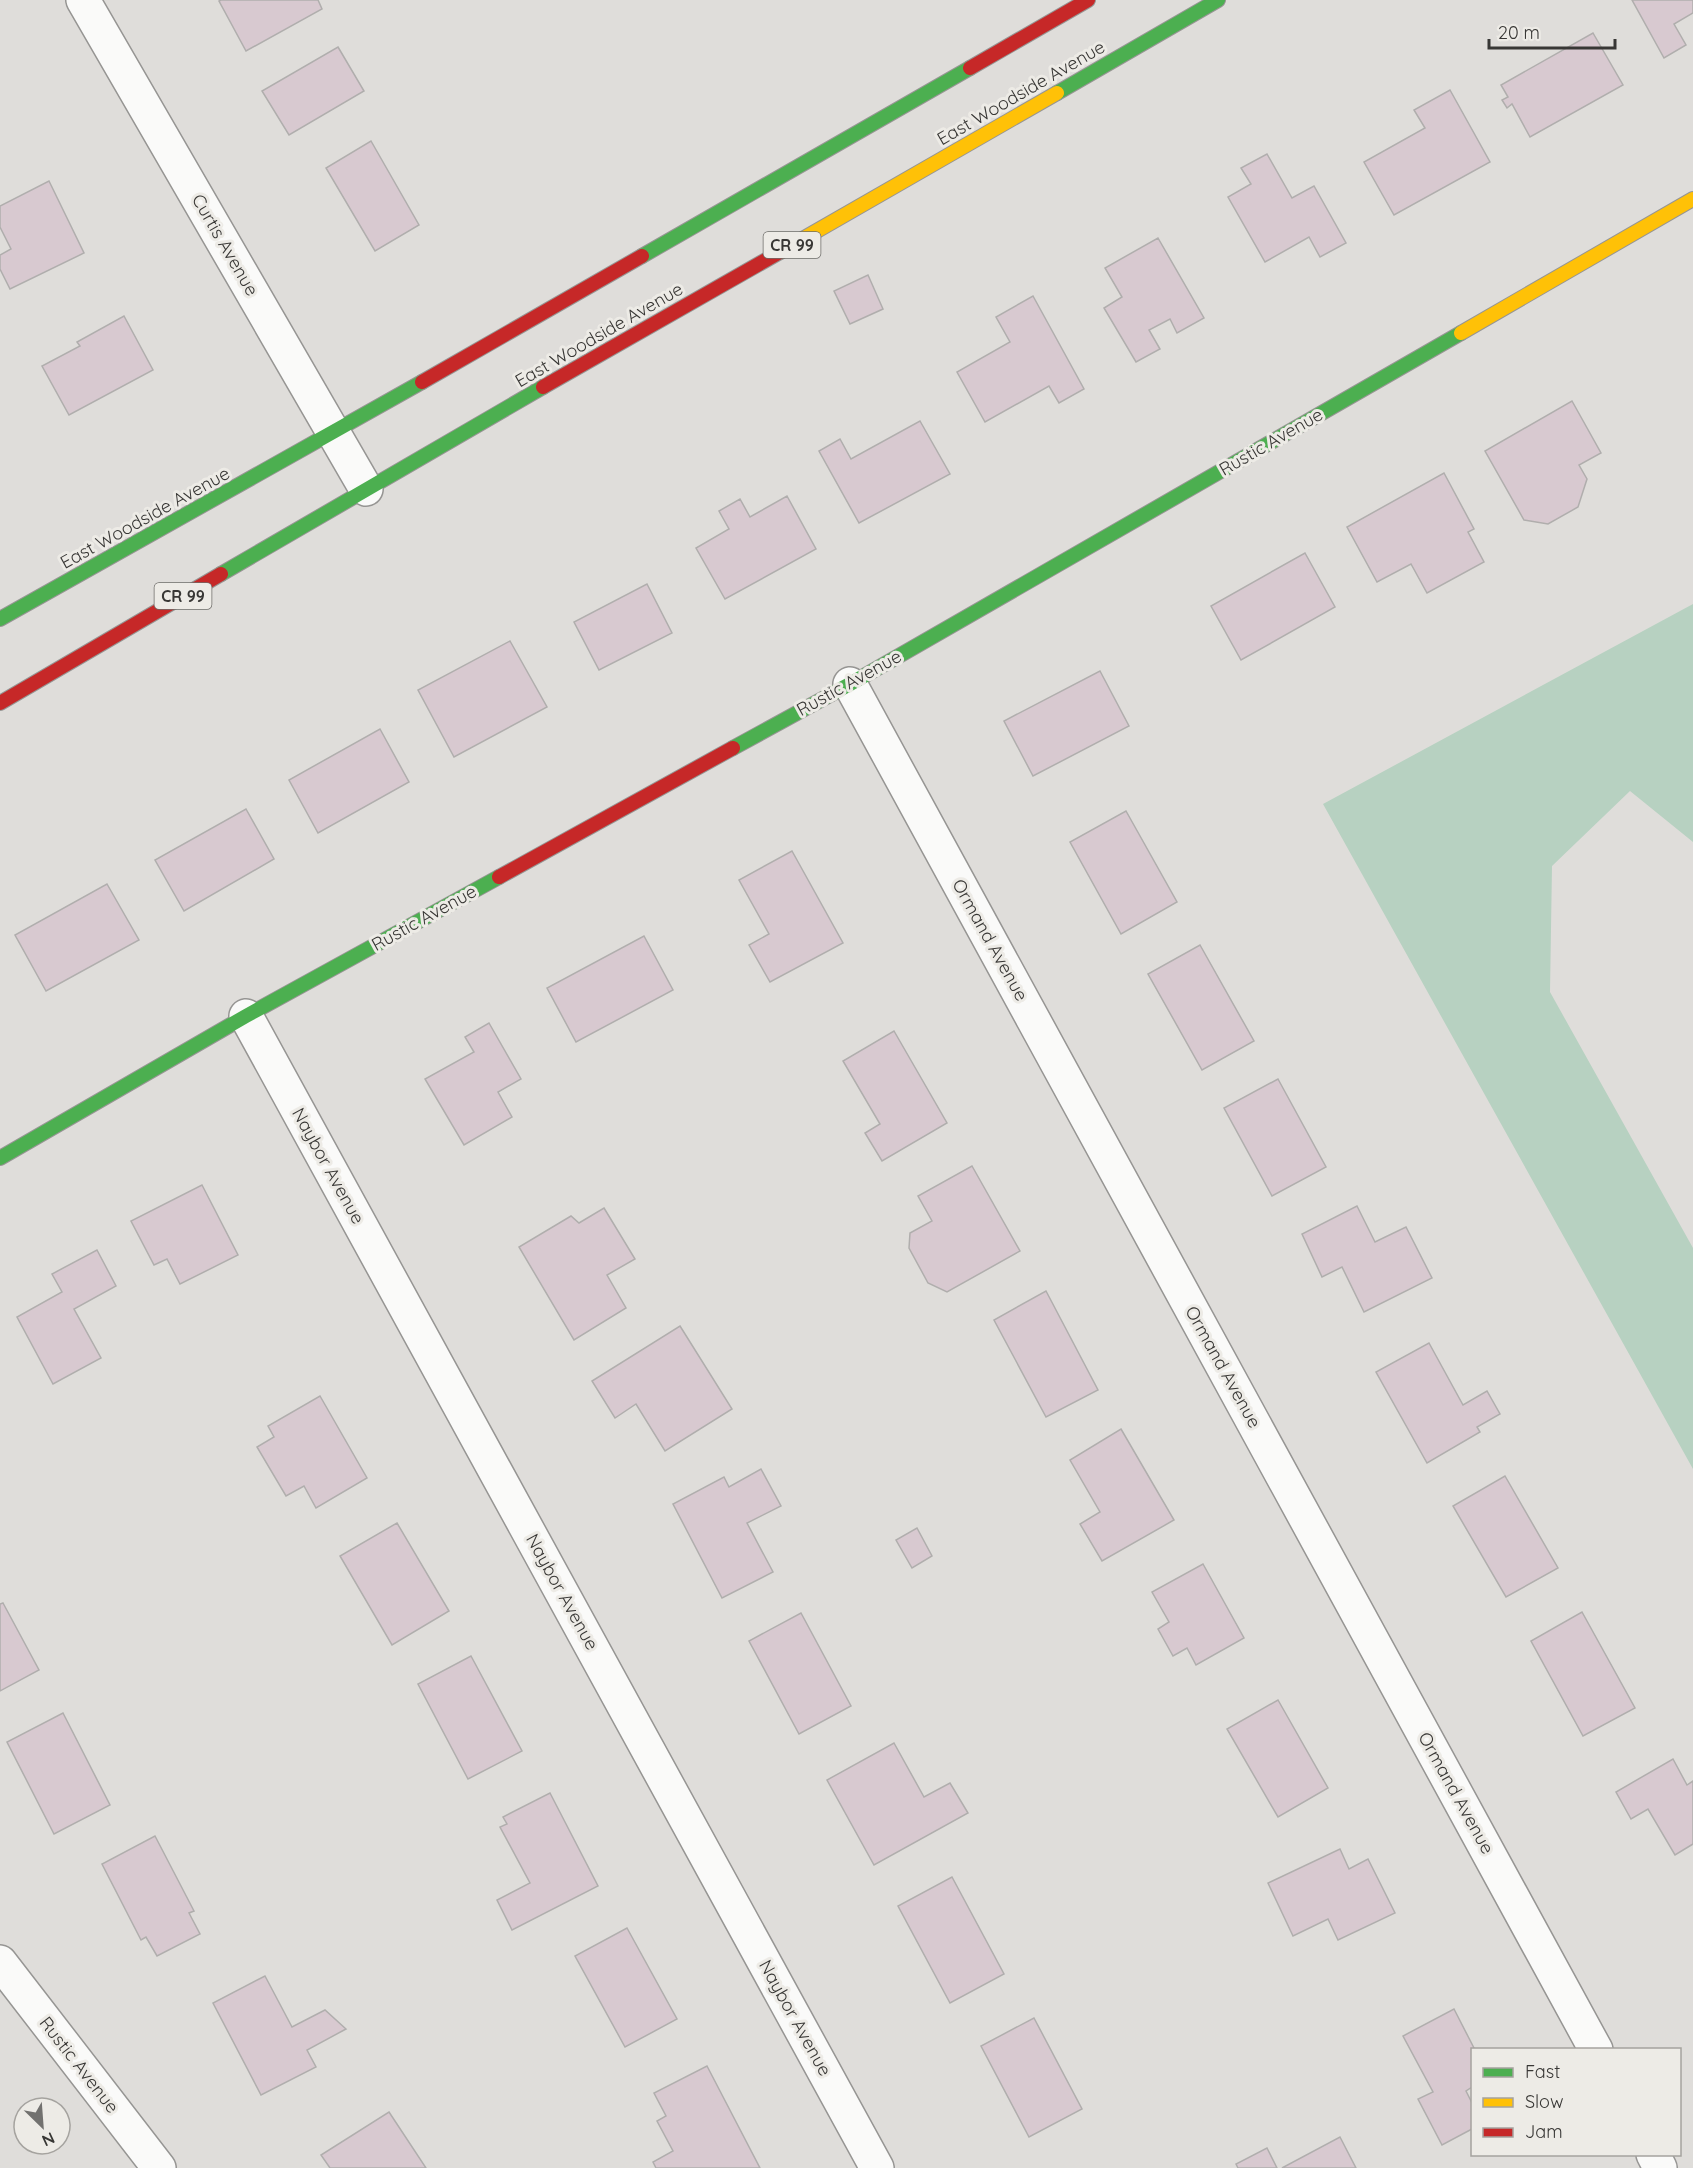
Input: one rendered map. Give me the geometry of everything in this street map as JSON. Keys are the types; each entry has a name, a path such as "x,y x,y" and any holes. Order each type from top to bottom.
{"main road":[{"name":"East Woodside Avenue","path":"0,619 334,433 1088,0"},
{"name":"East Woodside Avenue","path":"0,703 366,489 1218,0"},
{"name":"Rustic Avenue","path":"0,1158 246,1016 850,684 1693,199"}],"street":[{"name":"Curtis Avenue","path":"83,0 366,489"},
{"name":"Ormand Avenue","path":"850,684 1595,2048"},
{"name":"Naybor Avenue","path":"246,1016 878,2168"},
{"name":"Rustic Avenue","path":"0,1962 159,2168"}],"green space":[{"path":"1693,604 1693,842 1630,791 1552,866 1550,992 1693,1248 1693,1469 1323,804"}],"building":[{"path":"318,0 322,9 246,51 219,1"},
{"path":"1632,0 1693,0 1693,13 1674,24 1686,45 1664,58"},
{"path":"1593,33 1623,85 1530,137 1512,104 1507,108 1502,100 1508,97 1501,85"},
{"path":"338,47 364,91 289,135 262,91"},
{"path":"1450,90 1490,162 1394,215 1364,162 1425,128 1414,110"},
{"path":"371,141 419,225 375,251 326,168"},
{"path":"1267,154 1292,198 1314,186 1346,243 1320,257 1309,237 1265,262 1228,197 1251,184 1241,168"},
{"path":"49,181 84,253 10,289 0,269 0,255 11,249 0,227 0,206"},
{"path":"1158,238 1204,318 1177,333 1170,319 1149,330 1160,349 1136,362 1104,308 1122,297 1105,268"},
{"path":"868,275 883,309 850,324 834,291"},
{"path":"1033,296 1084,389 1059,403 1049,386 985,422 957,372 1010,342 996,317"},
{"path":"124,316 153,370 69,415 42,366 80,346 77,342"},
{"path":"1572,401 1601,453 1579,465 1587,479 1578,507 1548,524 1524,520 1485,451"},
{"path":"920,421 950,474 859,523 819,451 840,439 851,459"},
{"path":"1444,473 1474,529 1468,532 1484,562 1427,593 1411,564 1377,582 1347,527"},
{"path":"787,496 816,549 725,599 696,548 729,529 719,511 740,499 750,517"},
{"path":"1305,553 1335,607 1241,660 1211,606"},
{"path":"647,584 672,633 599,670 574,622"},
{"path":"510,641 547,707 454,757 418,690"},
{"path":"1100,671 1129,726 1033,776 1004,721"},
{"path":"380,729 409,782 318,833 289,780"},
{"path":"246,809 274,859 184,911 155,860"},
{"path":"1126,811 1177,902 1121,934 1070,842"},
{"path":"792,851 843,943 770,982 749,945 769,934 739,880"},
{"path":"107,884 139,940 46,991 15,935"},
{"path":"644,936 673,990 576,1042 547,988"},
{"path":"1200,945 1254,1041 1202,1070 1148,974"},
{"path":"489,1023 521,1079 498,1092 512,1117 464,1145 425,1079 474,1052 465,1037"},
{"path":"894,1031 947,1123 882,1161 865,1133 880,1124 843,1061"},
{"path":"1278,1079 1326,1167 1272,1196 1224,1108"},
{"path":"972,1166 1020,1251 947,1292 928,1283 909,1248 910,1233 932,1221 918,1196"},
{"path":"202,1185 238,1255 180,1284 167,1259 154,1265 131,1221"},
{"path":"1357,1206 1375,1242 1406,1227 1432,1278 1364,1312 1342,1267 1322,1277 1302,1234"},
{"path":"604,1208 635,1259 607,1275 626,1308 574,1340 519,1247 571,1216 579,1223"},
{"path":"97,1250 116,1286 74,1309 101,1358 53,1384 17,1317 62,1292 52,1274"},
{"path":"1046,1291 1098,1390 1046,1417 994,1320"},
{"path":"680,1326 732,1409 665,1451 636,1404 615,1418 592,1381"},
{"path":"1429,1343 1463,1405 1487,1391 1500,1414 1477,1427 1480,1432 1427,1463 1376,1372"},
{"path":"320,1396 367,1478 316,1508 304,1486 286,1496 257,1447 274,1437 268,1426"},
{"path":"1121,1429 1174,1520 1102,1561 1080,1524 1100,1512 1070,1460"},
{"path":"761,1469 781,1506 747,1523 773,1572 722,1598 673,1504 724,1477 729,1487"},
{"path":"1505,1476 1558,1568 1506,1597 1453,1506"},
{"path":"397,1523 449,1611 392,1645 340,1556"},
{"path":"917,1528 932,1556 912,1568 896,1540"},
{"path":"1203,1564 1244,1638 1196,1665 1187,1648 1173,1656 1158,1629 1169,1622 1152,1592"},
{"path":"3,1603 39,1670 0,1691 0,1604"},
{"path":"1582,1612 1635,1708 1583,1736 1531,1641"},
{"path":"801,1613 851,1706 799,1734 749,1641"},
{"path":"471,1656 522,1751 468,1779 418,1684"},
{"path":"1278,1700 1328,1788 1278,1817 1227,1729"},
{"path":"63,1713 110,1805 54,1834 7,1742"},
{"path":"894,1743 924,1797 950,1783 968,1813 874,1865 827,1780"},
{"path":"1673,1759 1687,1785 1693,1781 1693,1844 1675,1855 1648,1809 1631,1819 1616,1792"},
{"path":"550,1793 598,1886 512,1930 497,1900 530,1883 500,1827 507,1824 503,1817"},
{"path":"155,1836 194,1911 189,1913 200,1934 157,1956 146,1937 141,1940 102,1864"},
{"path":"1340,1849 1349,1869 1368,1859 1395,1913 1338,1940 1328,1919 1293,1936 1268,1883"},
{"path":"952,1877 1004,1974 950,2003 898,1906"},
{"path":"627,1928 677,2019 625,2047 575,1956"},
{"path":"265,1976 292,2027 325,2010 346,2029 307,2050 316,2067 261,2095 213,2003"},
{"path":"1454,2009 1474,2048 1471,2048 1471,2088 1466,2091 1471,2101 1471,2130 1442,2145 1418,2099 1433,2092 1403,2036"},
{"path":"1034,2018 1082,2109 1029,2137 981,2046"},
{"path":"707,2066 760,2168 656,2168 653,2162 673,2151 657,2121 666,2116 654,2093"},
{"path":"389,2112 426,2168 330,2168 321,2155"},
{"path":"1340,2137 1356,2168 1282,2168"},
{"path":"1267,2148 1277,2168 1238,2168 1236,2164"}],"traffic: fast":[{"path":"1057,93 1218,0"},
{"path":"642,256 970,68"},
{"path":"733,748 850,684 1461,333"},
{"path":"0,619 422,382"},
{"path":"221,574 543,387"},
{"path":"0,1158 246,1016 499,877"}],"traffic: slow":[{"path":"780,252 1057,93"},
{"path":"1461,333 1693,199"}],"traffic: jam":[{"path":"970,68 1088,0"},
{"path":"543,387 780,252"},
{"path":"422,382 642,256"},
{"path":"0,703 221,574"},
{"path":"499,877 733,748"}]}
